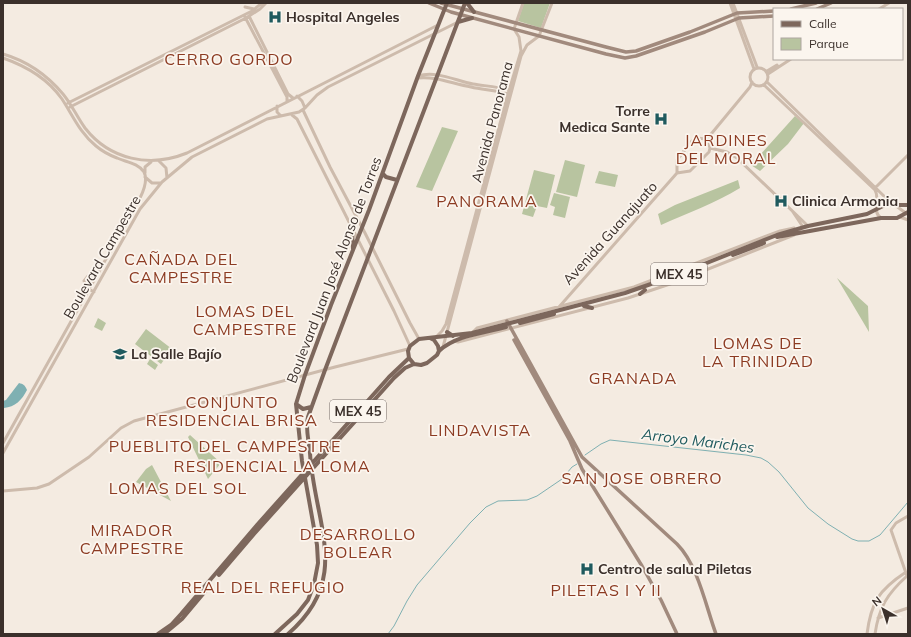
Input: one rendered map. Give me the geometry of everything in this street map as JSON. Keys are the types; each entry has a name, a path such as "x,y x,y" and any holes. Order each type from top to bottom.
{"main road":[{"path":"429,3 444,10 606,54 629,58 673,44 737,19 773,16"},
{"path":"441,3 615,50 632,51 684,34 735,14 773,11"},
{"path":"466,3 476,12"},
{"name":"Boulevard Juan José Alonso de Torres","path":"288,634 301,622 311,609 321,591 325,573 325,549 310,465 307,424 311,408 435,77 462,9 466,3"},
{"path":"795,8 817,3 822,7 831,3"},
{"name":"Boulevard Juan José Alonso de Torres","path":"275,634 305,605 316,577 318,563 317,545 302,461 296,404 305,375 447,4"},
{"path":"474,18 476,12"},
{"path":"458,22 474,18"},
{"path":"383,174 386,177 397,180"},
{"name":"MEX 45","path":"454,338 556,311 639,292 690,268 802,227 867,214 885,205 908,205"},
{"path":"900,217 907,213"},
{"name":"MEX 45","path":"439,351 454,338 552,315 644,290 774,238 881,218 892,219 900,217"},
{"path":"802,227 815,231 817,227 825,222"},
{"path":"352,229 353,250"},
{"path":"750,245 756,239"},
{"path":"736,257 744,250"},
{"path":"639,292 642,285"},
{"path":"639,292 644,290"},
{"path":"584,306 592,308"},
{"path":"507,325 580,456 685,553 697,580 716,634"},
{"path":"432,338 437,343 439,351 437,355 430,362 421,365 414,364 409,358 409,347 419,339 432,338 446,334 454,338"},
{"name":"MEX 45","path":"158,634 178,619 256,524 389,377 409,358"},
{"name":"MEX 45","path":"164,634 182,619 254,534 394,378 405,368 414,364"},
{"path":"296,404 303,409 311,408"},
{"path":"310,454 318,456"},
{"path":"580,456 581,468 642,566 677,634"},
{"path":"298,478 302,461"},
{"path":"581,468 583,464 587,463"},
{"path":"295,488 302,486 306,487"}],"street":[{"path":"68,109 240,21 262,3"},
{"path":"65,105 247,16 260,9 266,3"},
{"path":"514,29 523,3"},
{"name":"Avenida Panorama","path":"432,338 442,331 446,324 510,92 525,48 539,36 552,3"},
{"path":"730,3 756,68"},
{"path":"733,3 735,14"},
{"path":"881,8 891,3"},
{"path":"245,7 256,9"},
{"path":"247,16 249,25 276,74 287,98 286,102"},
{"path":"247,16 288,94 301,100 330,167 419,339"},
{"path":"240,21 249,25"},
{"name":"Boulevard Campestre","path":"3,453 140,209 162,182 185,162 200,153 267,119 292,114 304,109 322,91 343,79 458,22"},
{"path":"3,54 27,64 43,75 70,103 85,128 103,146 125,157 142,161 153,161 172,158 187,153 438,25"},
{"name":"Avenida Panorama","path":"443,347 521,46 520,37 514,29"},
{"path":"3,58 25,67 40,77 56,92 77,125 100,149 116,158 138,166 152,183 157,184 162,182"},
{"path":"766,83 768,72 786,60"},
{"path":"768,72 790,60"},
{"path":"755,85 752,82 750,75 756,68 763,68 768,72"},
{"path":"341,75 343,79"},
{"path":"418,77 435,77 472,87 510,92"},
{"path":"707,139 750,87 752,82"},
{"path":"750,87 755,85 760,86 766,83"},
{"path":"766,83 895,205 907,213"},
{"path":"766,83 875,190 878,196 877,213 881,218"},
{"path":"277,106 277,112 281,116"},
{"path":"3,491 38,488 49,484 79,465 122,428 134,421 409,347 402,327 368,258 297,119 292,114"},
{"path":"696,138 707,139 710,148 709,152 693,169 687,172 677,173 678,158 691,142 696,138"},
{"path":"699,138 710,148 730,153 737,158 808,226"},
{"path":"876,187 908,155"},
{"path":"159,160 166,168 167,178"},
{"path":"145,176 145,168 153,161"},
{"path":"677,164 687,172"},
{"name":"Avenida Guanajuato","path":"549,319 677,173"},
{"name":"Boulevard Campestre","path":"3,443 140,198 145,186 145,176"},
{"path":"507,325 559,307 642,285 690,268 756,239 780,231 802,227 793,212"},
{"path":"900,217 908,220"},
{"path":"507,325 549,319 592,308 639,292 673,283 794,235"},
{"path":"94,292 89,290 84,284 85,278 99,272"},
{"path":"875,634 881,609 888,596 908,576 891,530 896,523 908,516"},
{"path":"867,634 871,612 880,595 890,583 906,572"},
{"path":"878,618 908,608"}],"green space":[{"path":"524,3 550,3 541,28 518,21"},
{"path":"795,116 804,123 788,144 760,171 751,165"},
{"path":"442,127 458,131 432,191 416,187"},
{"path":"565,160 585,165 577,197 556,192"},
{"path":"534,170 555,175 547,208 537,206 533,217 522,214"},
{"path":"599,171 618,175 615,187 595,183"},
{"path":"738,180 740,188 711,203 661,225 658,214 675,205"},
{"path":"554,193 570,197 565,218 553,215 555,207 550,205"},
{"path":"837,278 868,306 869,332"},
{"path":"98,318 106,323 102,331 94,327"},
{"path":"146,329 172,349 161,364 135,344"},
{"path":"150,359 158,365 155,370 147,364"},
{"path":"190,435 221,463 208,479 188,437"},
{"path":"152,465 171,501 136,482 146,469"}],"water":[{"path":"19,383 24,385 26,388 27,390 25,394 15,405 4,408 3,401 6,400"}],"waterway":[{"name":"Arroyo Mariches","path":"585,455 601,444 610,440 746,455 761,458 779,472 808,508 828,524 852,539 858,541 869,541 880,535 908,502"},
{"name":"Arroyo Mariches","path":"388,634 417,585 470,523 486,507 498,501 527,500 537,496 562,479 572,467 577,464"}],"place":[{"name":"Hospital Angeles","path":"275,17"},
{"name":"Torre Medica Sante","path":"661,119"},
{"name":"Clinica Armonia","path":"781,201"},
{"name":"La Salle Bajío","path":"120,354"},
{"name":"Centro de salud Piletas","path":"587,569"}],"district":[{"name":"CERRO GORDO","path":"229,59"},
{"name":"JARDINES DEL MORAL","path":"726,149"},
{"name":"PANORAMA","path":"487,201"},
{"name":"CAÑADA DEL CAMPESTRE","path":"181,268"},
{"name":"LOMAS DEL CAMPESTRE","path":"245,320"},
{"name":"LOMAS DE LA TRINIDAD","path":"758,352"},
{"name":"GRANADA","path":"633,378"},
{"name":"CONJUNTO RESIDENCIAL BRISA","path":"232,411"},
{"name":"LINDAVISTA","path":"480,430"},
{"name":"PUEBLITO DEL CAMPESTRE","path":"225,446"},
{"name":"RESIDENCIAL LA LOMA","path":"272,466"},
{"name":"SAN JOSE OBRERO","path":"642,478"},
{"name":"LOMAS DEL SOL","path":"178,488"},
{"name":"MIRADOR CAMPESTRE","path":"132,539"},
{"name":"DESARROLLO BOLEAR","path":"358,543"},
{"name":"REAL DEL REFUGIO","path":"263,587"},
{"name":"PILETAS I Y II","path":"606,590"}]}
